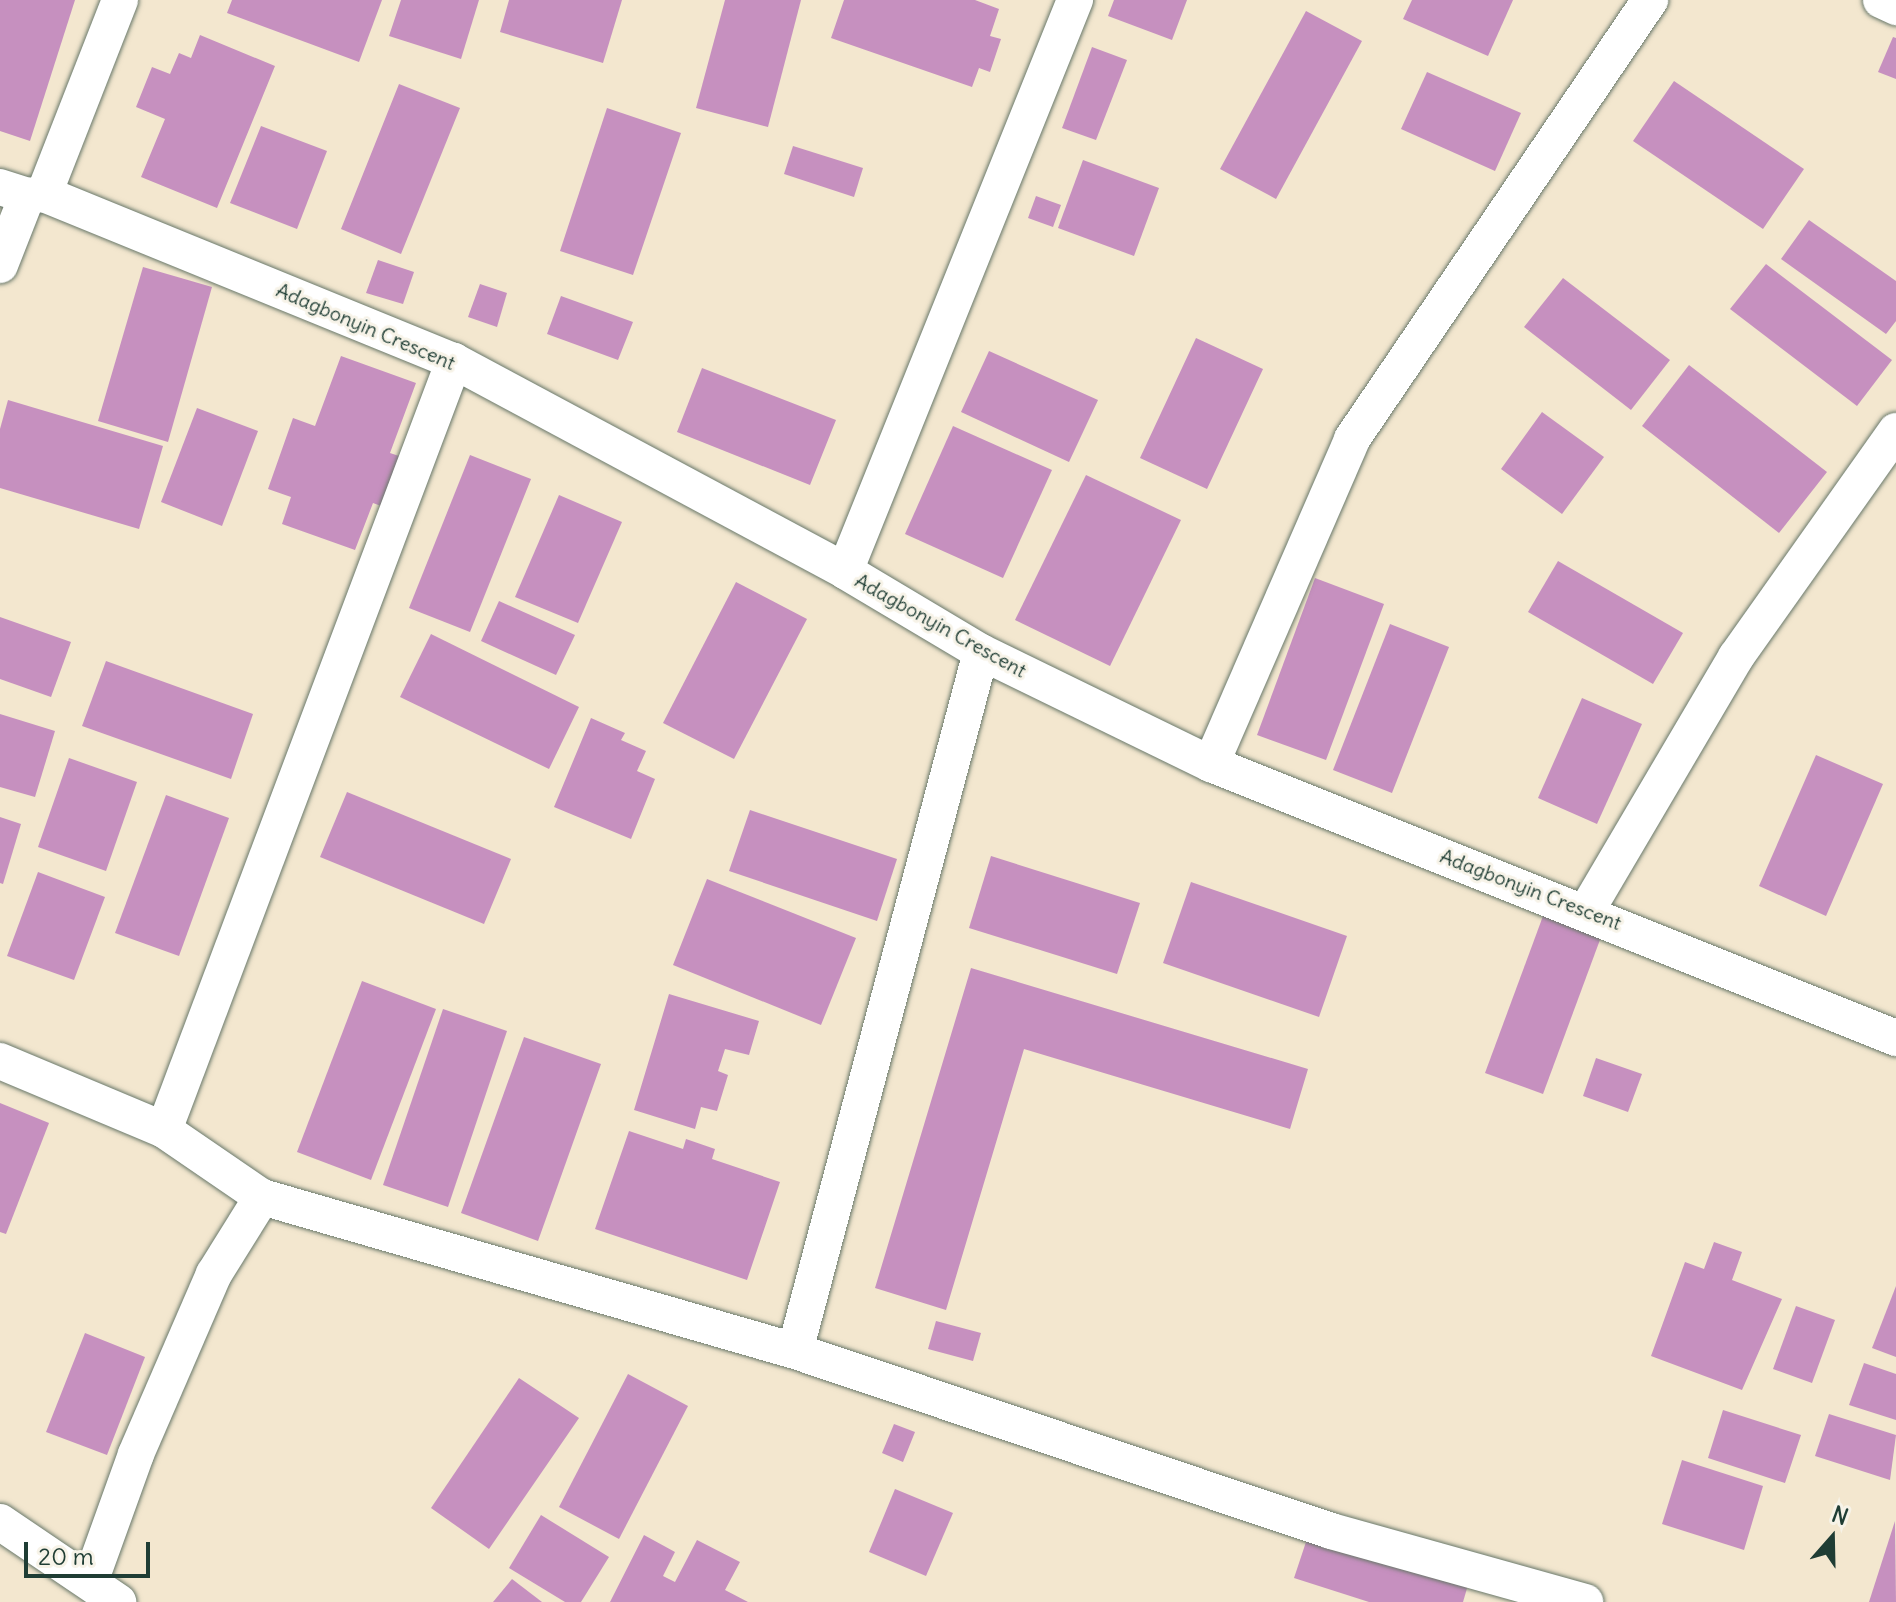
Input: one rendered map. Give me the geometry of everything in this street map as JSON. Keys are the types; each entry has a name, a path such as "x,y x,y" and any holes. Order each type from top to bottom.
{"street":[{"path":"0,265 24,192 120,0"},
{"path":"845,571 1075,0"},
{"path":"1211,764 1352,439 1650,0"},
{"path":"1881,0 1896,7"},
{"name":"Adagbonyin Crescent","path":"24,192 454,361 845,571 981,652 1211,764 1587,910 1896,1038"},
{"path":"164,1130 454,361"},
{"path":"1587,910 1736,657 1896,431"},
{"path":"795,1351 981,652"},
{"path":"0,1061 164,1130 262,1197 795,1351 1331,1531 1585,1602"},
{"path":"0,1522 104,1592 136,1454 214,1274 262,1197"}],"building":[{"path":"0,0 75,0 30,141 0,131"},
{"path":"232,0 382,0 359,62 227,13"},
{"path":"401,0 479,0 461,59 389,36"},
{"path":"509,0 622,0 603,63 500,32"},
{"path":"725,0 801,0 768,127 696,108"},
{"path":"844,0 975,0 999,9 990,36 1001,39 990,72 979,68 972,87 831,38"},
{"path":"1114,0 1187,0 1172,40 1108,16"},
{"path":"1412,0 1513,0 1488,56 1403,19"},
{"path":"1306,11 1362,41 1276,199 1220,169"},
{"path":"200,35 275,66 217,208 141,177 165,119 136,107 152,67 170,74 179,53 191,58"},
{"path":"1893,37 1896,38 1896,79 1878,72"},
{"path":"1092,47 1127,60 1096,140 1062,128"},
{"path":"1427,72 1521,113 1495,171 1401,129"},
{"path":"1674,81 1804,169 1763,229 1633,141"},
{"path":"399,84 460,108 401,254 341,229"},
{"path":"607,108 681,133 633,275 560,251"},
{"path":"261,126 327,151 297,229 230,203"},
{"path":"793,146 863,168 854,197 784,174"},
{"path":"1083,160 1159,188 1134,256 1058,228"},
{"path":"1036,196 1061,205 1053,227 1028,218"},
{"path":"1809,220 1896,281 1896,321 1886,334 1781,259"},
{"path":"378,260 414,272 403,304 366,293"},
{"path":"1766,264 1892,360 1857,406 1730,309"},
{"path":"143,267 212,287 168,442 98,421"},
{"path":"1563,278 1670,360 1631,410 1524,327"},
{"path":"480,284 507,293 497,327 468,317"},
{"path":"561,296 633,322 618,360 547,334"},
{"path":"1196,338 1263,369 1207,489 1140,458"},
{"path":"989,351 1098,400 1069,462 961,412"},
{"path":"341,356 416,383 390,453 399,456 381,506 373,503 355,550 282,524 291,497 268,489 293,418 315,426"},
{"path":"1689,365 1827,472 1779,533 1642,426"},
{"path":"702,368 836,420 810,485 677,432"},
{"path":"8,400 163,446 139,529 0,488 0,429"},
{"path":"197,408 258,431 222,526 161,502"},
{"path":"1542,412 1604,457 1562,514 1501,469"},
{"path":"953,426 1052,470 1003,578 905,534"},
{"path":"470,455 531,479 470,632 409,608"},
{"path":"1086,475 1181,520 1110,666 1015,620"},
{"path":"559,495 622,522 578,623 515,597"},
{"path":"1558,561 1683,633 1653,684 1528,612"},
{"path":"1315,578 1384,604 1326,760 1257,735"},
{"path":"736,582 807,619 734,759 663,723"},
{"path":"499,601 575,635 556,675 481,641"},
{"path":"0,617 71,642 51,697 0,679"},
{"path":"1390,624 1449,647 1392,793 1333,770"},
{"path":"431,634 579,707 549,769 400,697"},
{"path":"106,661 253,714 231,779 82,726"},
{"path":"1582,698 1642,724 1597,824 1538,798"},
{"path":"0,714 55,731 35,797 0,787"},
{"path":"591,718 625,733 621,740 646,751 637,771 655,779 631,839 554,807"},
{"path":"1816,755 1883,784 1826,916 1759,886"},
{"path":"69,758 137,782 106,871 38,847"},
{"path":"347,792 511,859 484,924 320,857"},
{"path":"166,795 229,818 179,956 115,933"},
{"path":"750,810 897,859 877,921 729,871"},
{"path":"0,817 21,824 3,884 0,883"},
{"path":"991,856 1140,903 1117,974 969,928"},
{"path":"38,872 105,897 74,980 7,956"},
{"path":"707,879 856,938 821,1025 673,965"},
{"path":"1191,882 1347,936 1319,1017 1163,963"},
{"path":"1543,916 1601,937 1543,1094 1485,1073"},
{"path":"971,968 1308,1069 1290,1129 1024,1049 946,1310 875,1288"},
{"path":"362,981 436,1009 371,1180 297,1152"},
{"path":"669,994 759,1021 749,1055 725,1049 718,1071 728,1075 717,1111 701,1107 695,1129 634,1110"},
{"path":"443,1009 507,1031 448,1207 383,1185"},
{"path":"524,1037 601,1064 538,1241 461,1213"},
{"path":"1596,1058 1642,1074 1628,1112 1583,1096"},
{"path":"0,1103 49,1123 6,1234 0,1232"},
{"path":"629,1131 683,1149 686,1139 715,1149 712,1159 780,1182 747,1280 595,1229"},
{"path":"1714,1242 1742,1252 1732,1280 1782,1299 1742,1390 1651,1356 1685,1262 1704,1269"},
{"path":"1896,1286 1896,1357 1872,1348"},
{"path":"1796,1306 1835,1320 1812,1383 1773,1369"},
{"path":"936,1321 981,1333 973,1361 928,1349"},
{"path":"85,1333 145,1357 107,1455 46,1432"},
{"path":"1864,1363 1896,1374 1896,1420 1849,1405"},
{"path":"628,1374 688,1406 619,1539 559,1507"},
{"path":"519,1378 579,1418 489,1549 431,1508"},
{"path":"1723,1410 1801,1435 1785,1483 1708,1458"},
{"path":"1829,1414 1896,1435 1890,1480 1815,1456"},
{"path":"894,1424 915,1432 903,1462 882,1453"},
{"path":"1682,1460 1763,1486 1744,1550 1662,1524"},
{"path":"895,1489 953,1513 926,1576 869,1552"},
{"path":"541,1515 609,1557 581,1602 565,1602 509,1568"},
{"path":"1895,1521 1896,1602 1869,1602"},
{"path":"1309,1533 1468,1585 1463,1602 1369,1602 1294,1578"},
{"path":"644,1535 675,1552 663,1576 675,1582 697,1540 740,1562 725,1590 748,1602 610,1602"},
{"path":"512,1579 542,1602 493,1602"}]}
